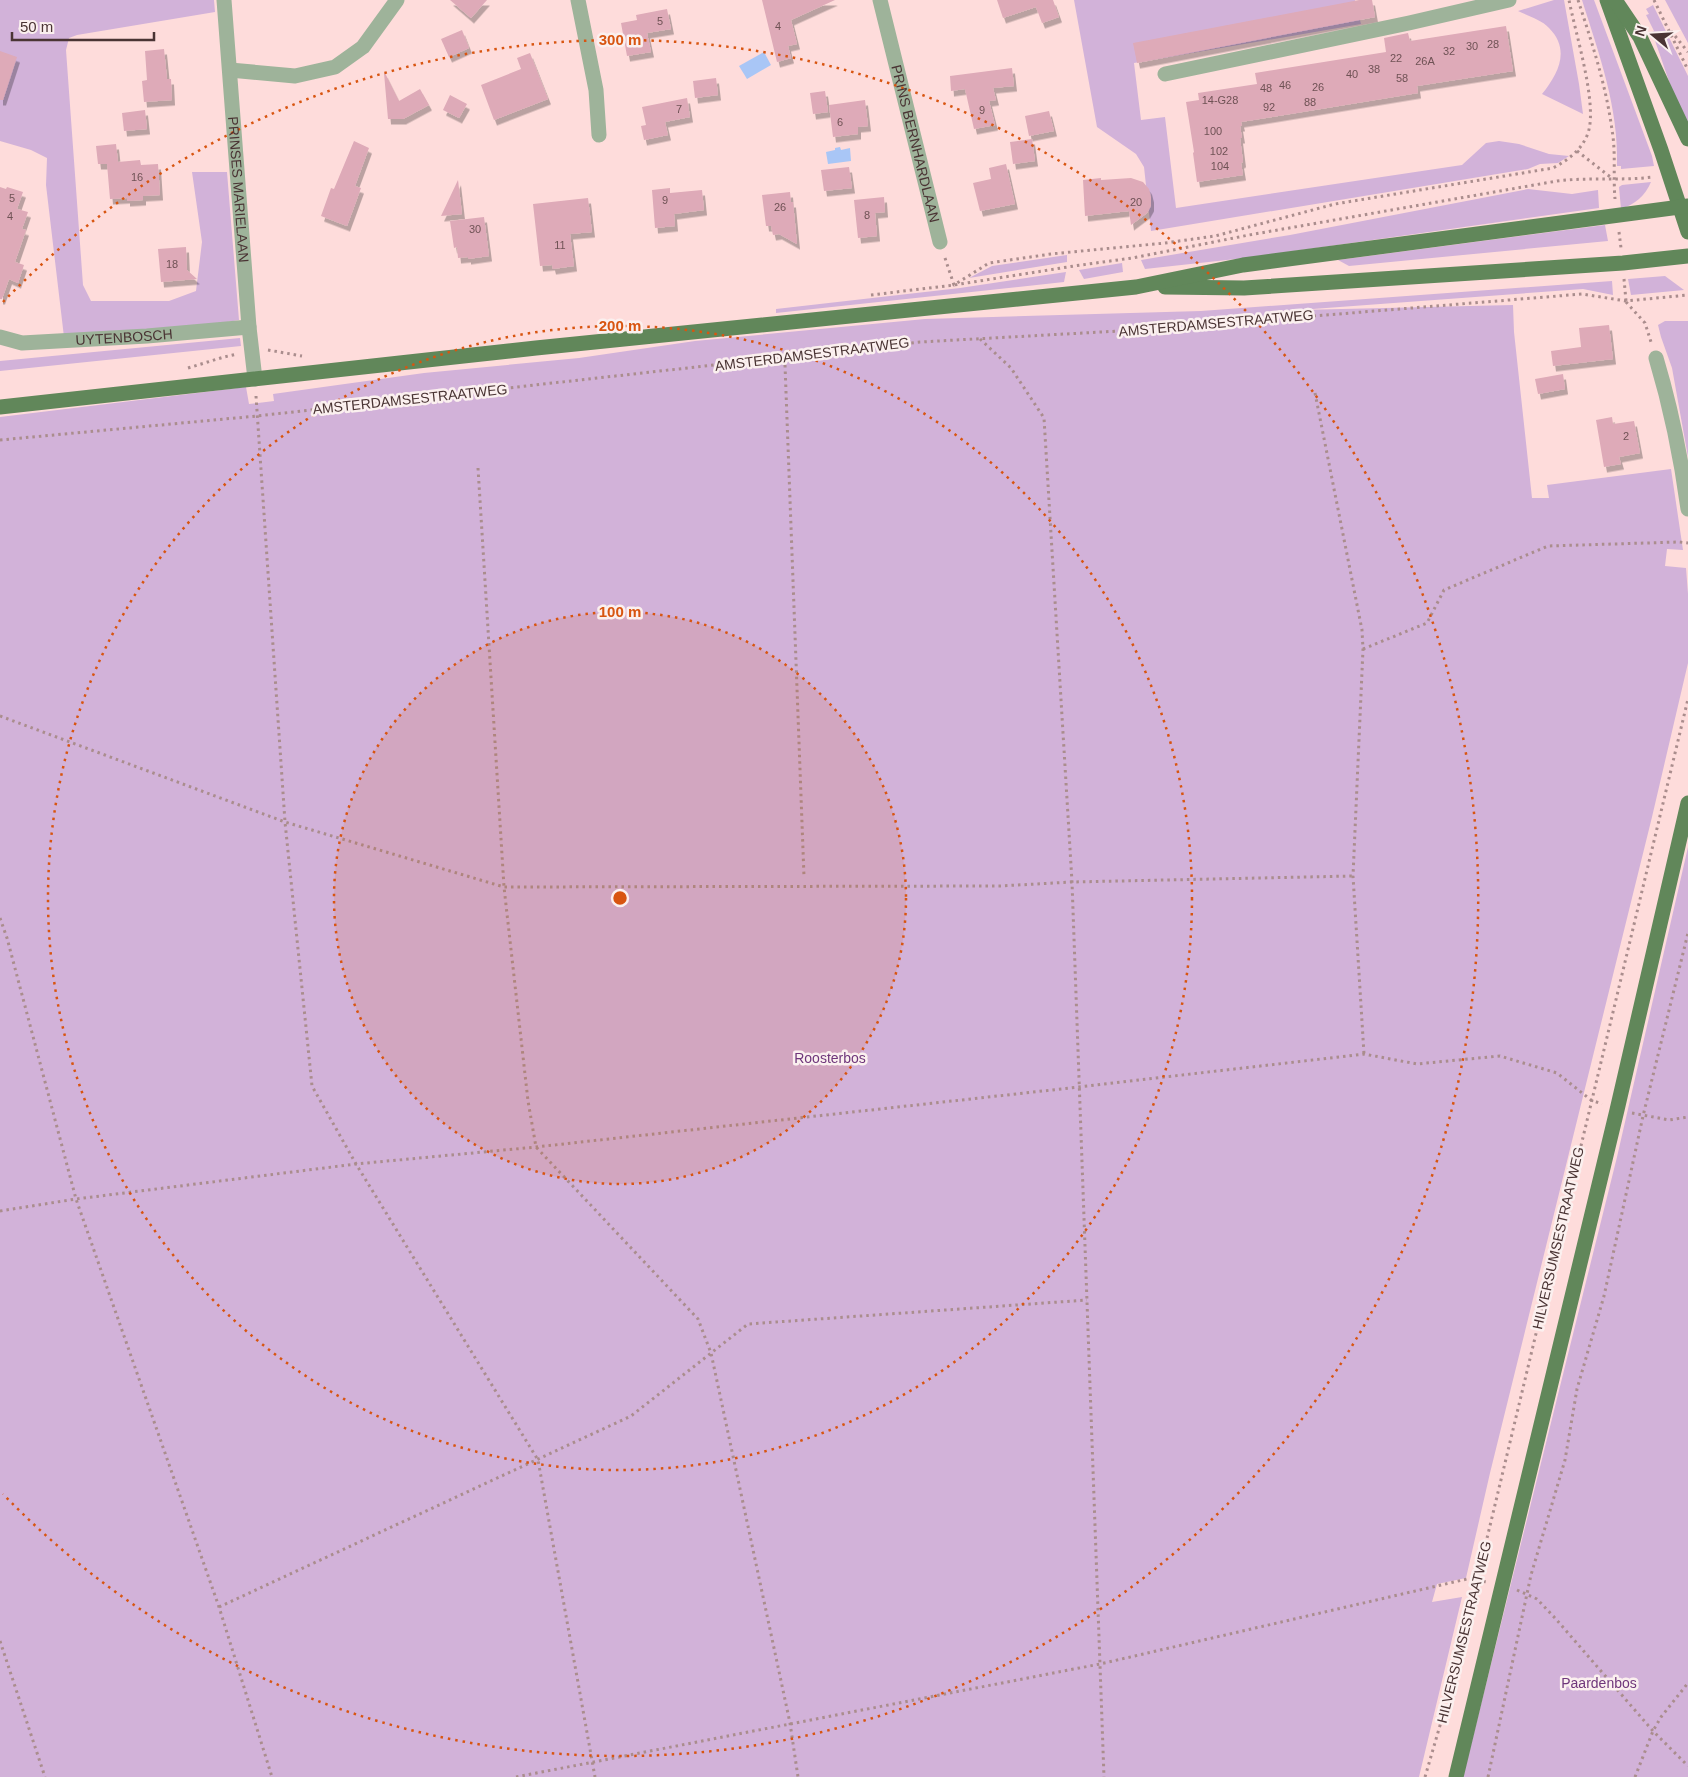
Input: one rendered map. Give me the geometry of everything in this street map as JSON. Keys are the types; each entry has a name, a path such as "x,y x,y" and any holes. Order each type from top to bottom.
{"main road":[{"path":"1607,0 1684,206 1688,232"},
{"path":"1615,0 1640,37 1688,139"},
{"path":"0,407 536,348 1136,287 1243,265 1684,206"},
{"path":"1136,287 1244,288 1623,263 1688,256"},
{"name":"HILVERSUMSESTRAATWEG","path":"1456,1777 1617,1110 1688,803"}],"street":[{"name":"PRINSES MARIELAAN","path":"224,0 251,352 255,379"},
{"path":"230,70 295,76 334,67 362,47 397,0"},
{"path":"578,0 596,90 599,135"},
{"name":"PRINS BERNHARDLAAN","path":"880,0 940,242"},
{"path":"1165,74 1509,0"},
{"name":"UYTENBOSCH","path":"0,337 22,343 147,336 249,327"},
{"path":"1656,358 1672,415 1688,509"}],"path":[{"path":"954,285 989,264 1051,254 1215,236 1335,204 1553,168 1565,162 1577,151 1583,142 1588,131 1590,111 1581,55 1569,0"},
{"path":"1578,0 1598,61 1609,106 1613,132 1613,179 1626,301 1645,323 1656,358"},
{"path":"1654,0 1688,70"},
{"path":"1666,26 1688,52"},
{"path":"1577,151 1613,179"},
{"path":"869,295 954,285 1132,258 1258,233 1558,181 1583,178 1613,179"},
{"path":"940,242 954,285"},
{"name":"AMSTERDAMSESTRAATWEG","path":"0,440 257,416 920,342 1156,329 1582,294 1626,301 1688,295"},
{"path":"980,338 1012,368 1044,418 1072,882 1104,1777"},
{"path":"183,370 224,356 251,352 271,350 305,356"},
{"path":"785,365 804,877"},
{"path":"255,379 285,822 312,1086 356,1164 538,1460 595,1777"},
{"path":"1315,393 1362,630 1363,649 1354,876 1364,1054"},
{"path":"478,468 504,887 528,1101 536,1147 698,1319 711,1353 790,1723 798,1777"},
{"path":"1363,649 1427,623 1444,590 1548,546 1688,543"},
{"name":"HILVERSUMSESTRAATWEG","path":"1426,1777 1442,1722 1477,1580 1688,699"},
{"path":"0,716 285,822 504,887 1000,886 1072,882 1354,876"},
{"path":"0,918 7,938 76,1199 220,1607 272,1777"},
{"path":"1488,1777 1536,1556 1565,1460 1577,1389 1604,1296 1642,1116 1688,933"},
{"path":"0,1211 76,1199 356,1164 536,1147 1364,1054 1417,1064 1500,1056 1557,1073 1591,1100 1617,1110"},
{"path":"1642,1116 1669,1120 1688,1117"},
{"path":"220,1607 631,1416 748,1324 1086,1300"},
{"path":"516,1777 1100,1664 1467,1579 1502,1586 1537,1599 1653,1731 1688,1766"},
{"path":"0,1641 45,1777"},
{"path":"1635,1777 1653,1731 1661,1717 1688,1683"}],"green space":[{"path":"0,0 214,0 215,12 77,35 69,38 66,50 83,285 91,301 169,301 196,291 202,242 192,172 227,172 239,320 147,336 64,337 46,185 47,158 31,150 0,141"},
{"path":"1074,0 1355,0 1361,24 1134,63 1141,120 1165,117 1176,208 1462,165 1486,143 1499,141 1519,144 1549,154 1569,156 1558,163 1540,164 1528,169 1151,231 1144,167 1136,154 1097,127"},
{"path":"1554,0 1564,0 1583,114 1542,94 1553,78 1560,62 1561,53 1559,45 1556,36 1546,25 1518,11"},
{"path":"1582,0 1594,0 1652,156 1654,166 1621,169 1621,166 1617,166 1615,123 1607,82"},
{"path":"1665,0 1688,0 1688,43"},
{"path":"1653,5 1688,76 1688,125 1671,87 1652,32 1654,31 1646,15 1649,14 1646,9"},
{"path":"1651,182 1639,199 1621,209 1619,187 1622,185"},
{"path":"1528,189 1572,194 1598,190 1599,208 1245,258 1145,269 1141,260 1290,235"},
{"path":"1605,225 1608,241 1349,266 1338,260"},
{"path":"1067,255 1067,262 969,278 992,266"},
{"path":"1122,263 1123,272 1084,279 1079,270"},
{"path":"1066,272 1064,282 776,313 776,309 960,288"},
{"path":"1665,276 1684,290 1631,295 1628,279"},
{"name":"Roosterbos","path":"1612,281 1613,295 1583,289 1299,310 1513,305 1514,332 1532,498 1549,498 1547,485 1671,469 1683,550 1667,549 1665,566 1686,568 1688,663 1466,1578 1437,1584 1432,1602 1462,1597 1419,1777 0,1777 0,417 246,387 249,404 274,401 273,394 424,373 579,358 695,341 925,319 1201,311"},
{"path":"1665,321 1688,321 1688,457 1672,368 1658,325"},
{"path":"240,338 241,346 0,371 0,361"},
{"name":"Paardenbos","path":"1688,847 1688,1777 1463,1777 1617,1157"}],"water":[{"path":"764,52 771,65 747,79 739,66"},
{"path":"840,147 841,150 850,148 851,161 828,164 826,152"}],"building":[{"path":"450,0 487,0 471,18"},
{"path":"762,0 835,0 791,20 797,44 788,46 791,58 777,62"},
{"path":"997,0 1053,0 1059,17 1042,23 1036,7 1003,18"},
{"path":"1359,0 1372,0 1375,17 1137,63 1133,43"},
{"path":"667,9 671,29 647,33 651,52 627,56 621,23 637,20 636,15"},
{"path":"1506,26 1513,71 1417,86 1418,93 1241,122 1242,138 1240,138 1243,175 1197,182 1186,102 1199,100 1198,93 1257,84 1255,73 1386,52 1384,38 1408,33 1410,41"},
{"path":"462,30 469,48 449,57 441,39"},
{"path":"164,49 167,79 171,79 172,100 144,102 142,81 147,80 145,51"},
{"path":"0,51 17,57 3,100 0,100"},
{"path":"530,53 548,99 494,120 481,85 521,69 517,58"},
{"path":"1012,68 1014,86 993,88 996,100 989,101 995,125 974,129 965,89 951,91 950,76"},
{"path":"384,73 399,101 420,89 429,105 403,119 388,119"},
{"path":"716,78 718,95 695,98 693,81"},
{"path":"825,91 828,112 813,114 810,93"},
{"path":"450,95 467,104 459,118 443,110"},
{"path":"687,98 690,117 665,122 668,135 644,140 641,126 646,125 642,107"},
{"path":"865,100 868,126 858,127 858,134 833,137 829,105"},
{"path":"145,110 147,129 124,131 122,113"},
{"path":"1049,111 1054,131 1029,136 1025,116"},
{"path":"1032,139 1035,161 1013,164 1010,142"},
{"path":"354,141 369,148 355,186 361,188 347,226 321,216 331,188 334,189"},
{"path":"116,144 118,162 140,160 141,165 158,164 160,195 143,196 143,200 127,201 127,198 110,199 107,164 98,164 96,146"},
{"path":"1006,164 1015,204 980,211 973,183 991,179 989,168"},
{"path":"849,167 852,188 824,191 821,170"},
{"path":"1101,178 1101,180 1131,178 1143,182 1149,189 1151,197 1151,206 1147,213 1131,225 1129,211 1085,216 1083,180"},
{"path":"458,180 462,214 441,216"},
{"path":"0,187 23,192 17,209 28,212 22,229 26,230 15,262 24,265 18,283 9,279 2,299 0,299"},
{"path":"670,188 670,193 702,190 704,210 674,214 675,226 655,228 652,190"},
{"path":"790,192 791,202 793,202 797,244 779,234 773,235 771,226 766,226 762,195"},
{"path":"884,197 885,212 875,213 877,236 858,238 854,200"},
{"path":"588,198 592,232 570,234 574,266 553,269 552,265 540,266 533,204"},
{"path":"484,217 489,256 468,259 468,257 458,258 457,247 454,248 450,221"},
{"path":"186,247 187,270 197,279 161,282 158,249"},
{"path":"1609,325 1613,359 1553,366 1551,351 1581,347 1579,328"},
{"path":"1563,374 1565,389 1538,394 1535,379"},
{"path":"1612,417 1613,424 1634,421 1640,453 1619,457 1621,464 1604,467 1596,420"}]}
